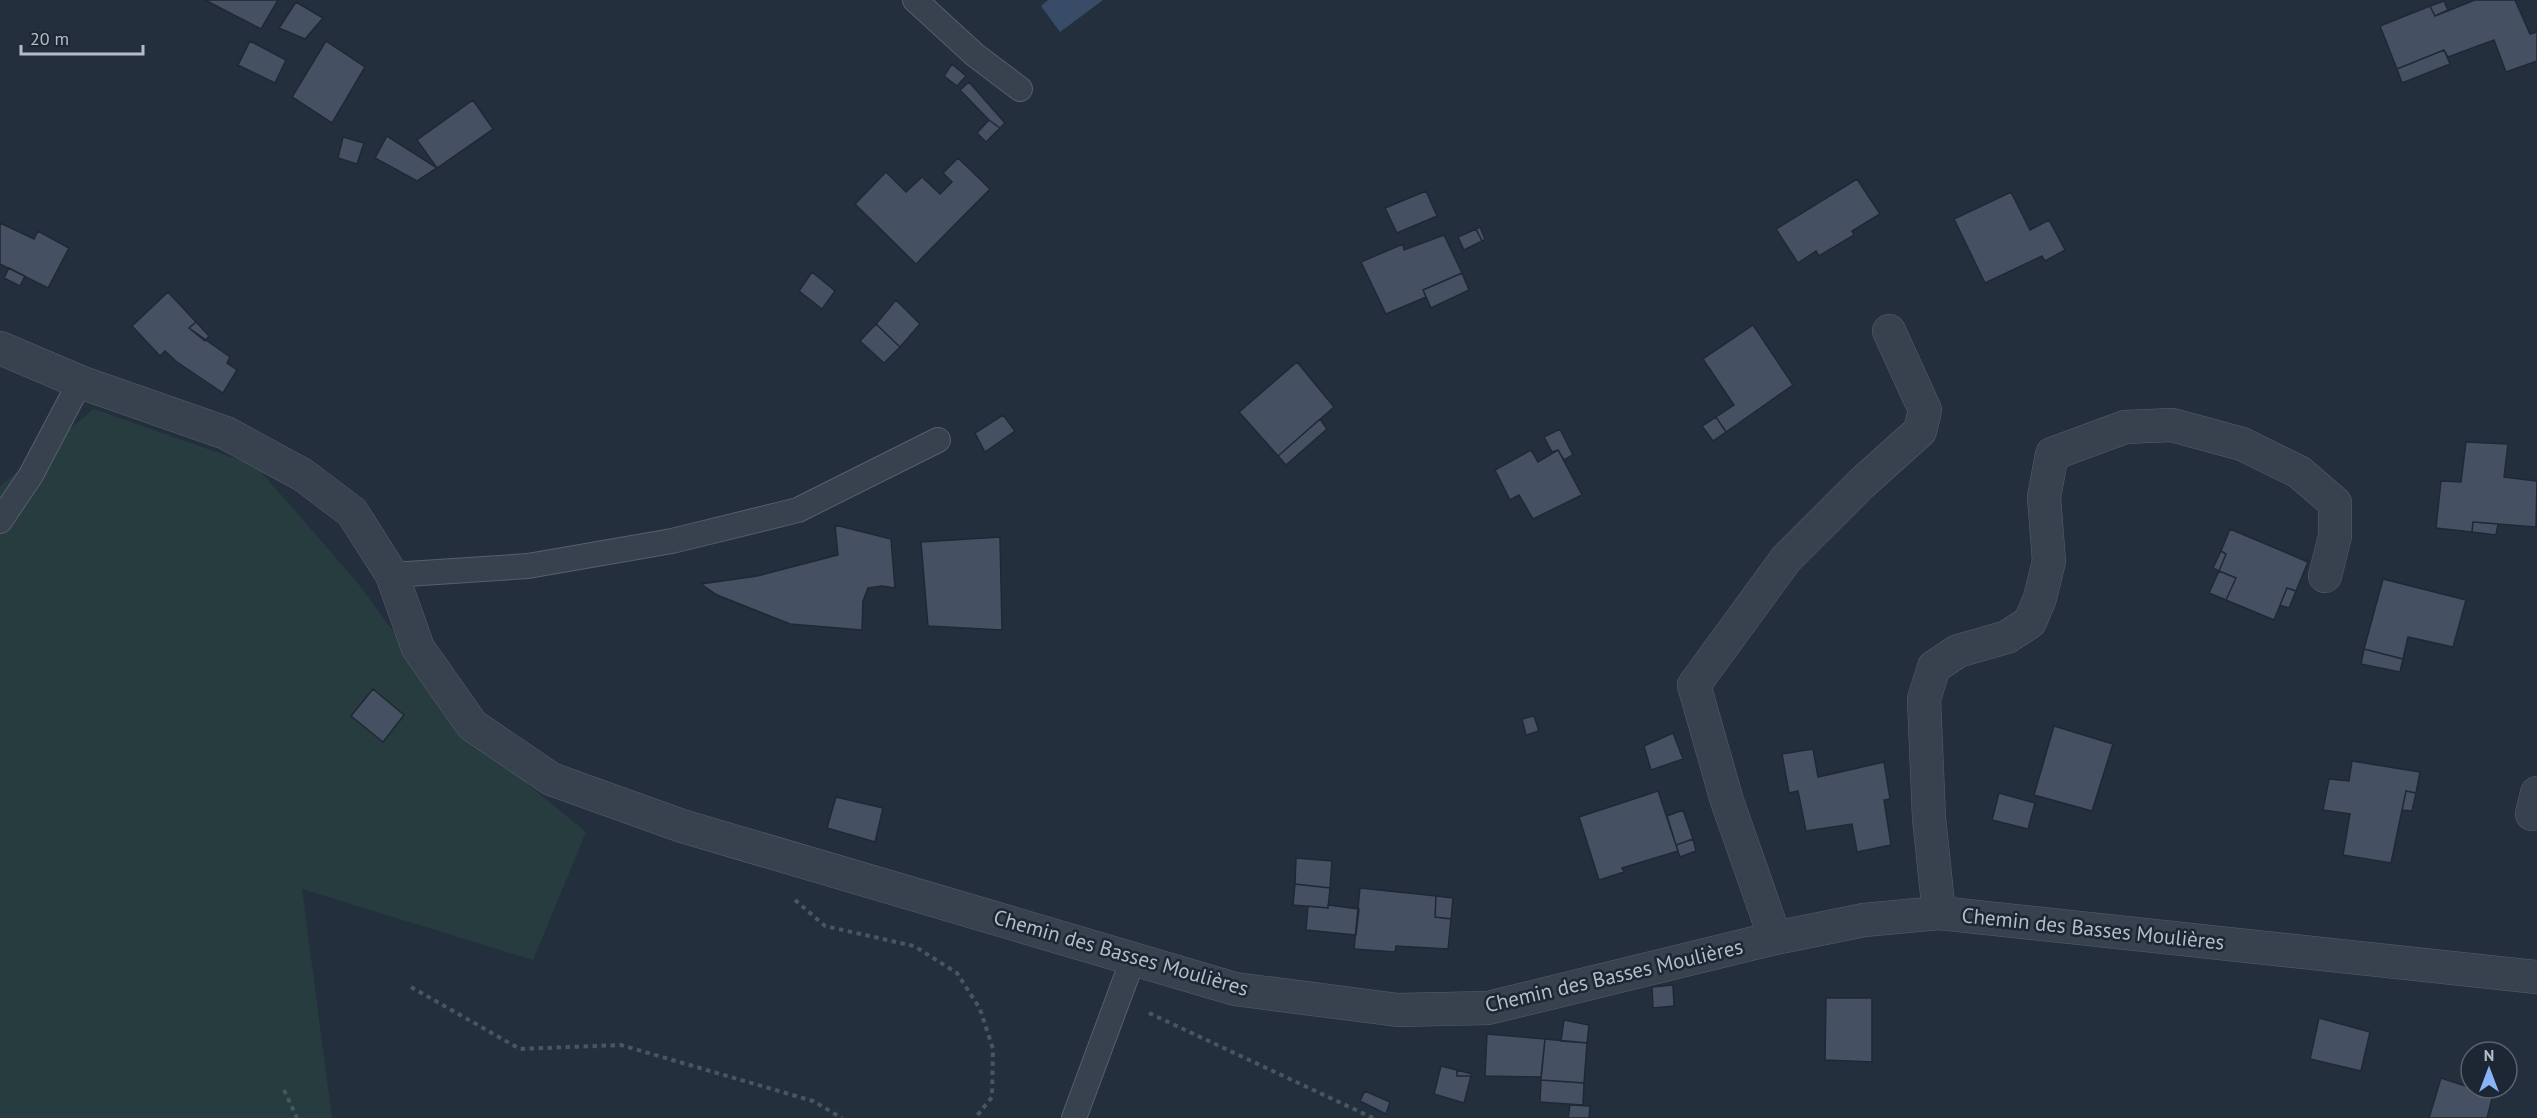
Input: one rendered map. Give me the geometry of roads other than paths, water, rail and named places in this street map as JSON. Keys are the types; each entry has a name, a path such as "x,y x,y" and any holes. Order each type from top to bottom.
{"street":[{"path":"1775,938 1727,801 1694,685 1786,559 1920,431 1925,410 1889,331"},
{"name":"Chemin des Basses Moulières","path":"0,348 80,382 226,434 303,475 352,512 392,575 418,648 472,725 551,779 682,826 1235,989 1398,1010 1488,1008 1775,938 1864,920 1939,913 2537,977"},
{"path":"1939,913 1929,818 1924,699 1934,667 1958,651 2007,637 2030,622 2040,598 2049,561 2044,497 2052,454 2125,427 2172,425 2242,444 2299,472 2335,503 2335,536 2325,576"}],"lane":[{"path":"915,0 975,55 1020,89"},
{"path":"0,521 31,475 80,382"},
{"path":"392,575 528,566 672,541 798,510 938,440"},
{"path":"1074,1118 1133,959"}],"water":[{"path":"1048,0 1103,0 1060,32 1041,6"}]}
